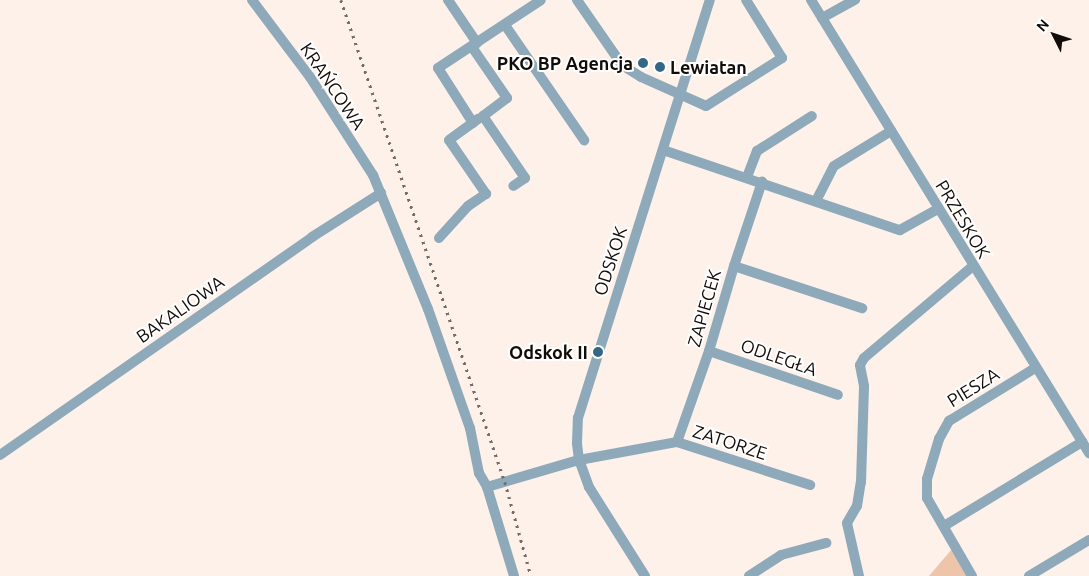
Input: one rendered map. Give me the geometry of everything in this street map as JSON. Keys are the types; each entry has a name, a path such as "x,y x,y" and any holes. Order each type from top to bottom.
{"street":[{"name":"KRAŃCOWA","path":"252,0 310,77 373,175 428,309 470,428 479,473 487,487 514,576"},
{"path":"440,238 468,206 486,194 449,140 507,98 448,0"},
{"path":"577,0 622,65 641,77 706,106 782,58 746,0"},
{"name":"ODSKOK","path":"579,460 577,430 581,406 710,0"},
{"name":"PRZESKOK","path":"811,0 1035,368 1089,453"},
{"path":"822,18 855,0"},
{"path":"473,123 438,68 505,26 536,1"},
{"path":"505,26 584,140"},
{"path":"483,116 525,178 513,186"},
{"path":"747,177 757,151 812,116"},
{"path":"816,201 834,166 891,131"},
{"path":"663,150 900,230 938,208"},
{"name":"ZAPIECEK","path":"677,442 709,351 734,266 762,182"},
{"name":"BAKALIOWA","path":"0,455 312,237 381,194"},
{"path":"734,266 862,308"},
{"path":"859,576 847,523 857,506 861,482 864,386 860,365 864,358 973,266"},
{"name":"ODLEGŁA","path":"709,351 838,394"},
{"name":"PIESZA","path":"972,576 927,498 926,490 944,427 955,416 1035,368"},
{"name":"ZATORZE","path":"579,460 677,442 810,485"},
{"path":"944,526 1082,442"},
{"path":"487,487 579,460 592,494 645,576"},
{"path":"1029,576 1089,540"},
{"path":"749,576 781,555 826,543"}],"shaded area":[{"path":"952,549 968,576 929,576"}],"railway":[{"path":"341,0 505,482 531,576"}],"place":[{"name":"PKO BP Agencja","path":"643,63"},
{"name":"Lewiatan","path":"660,67"},
{"name":"Odskok II","path":"598,352"}]}
